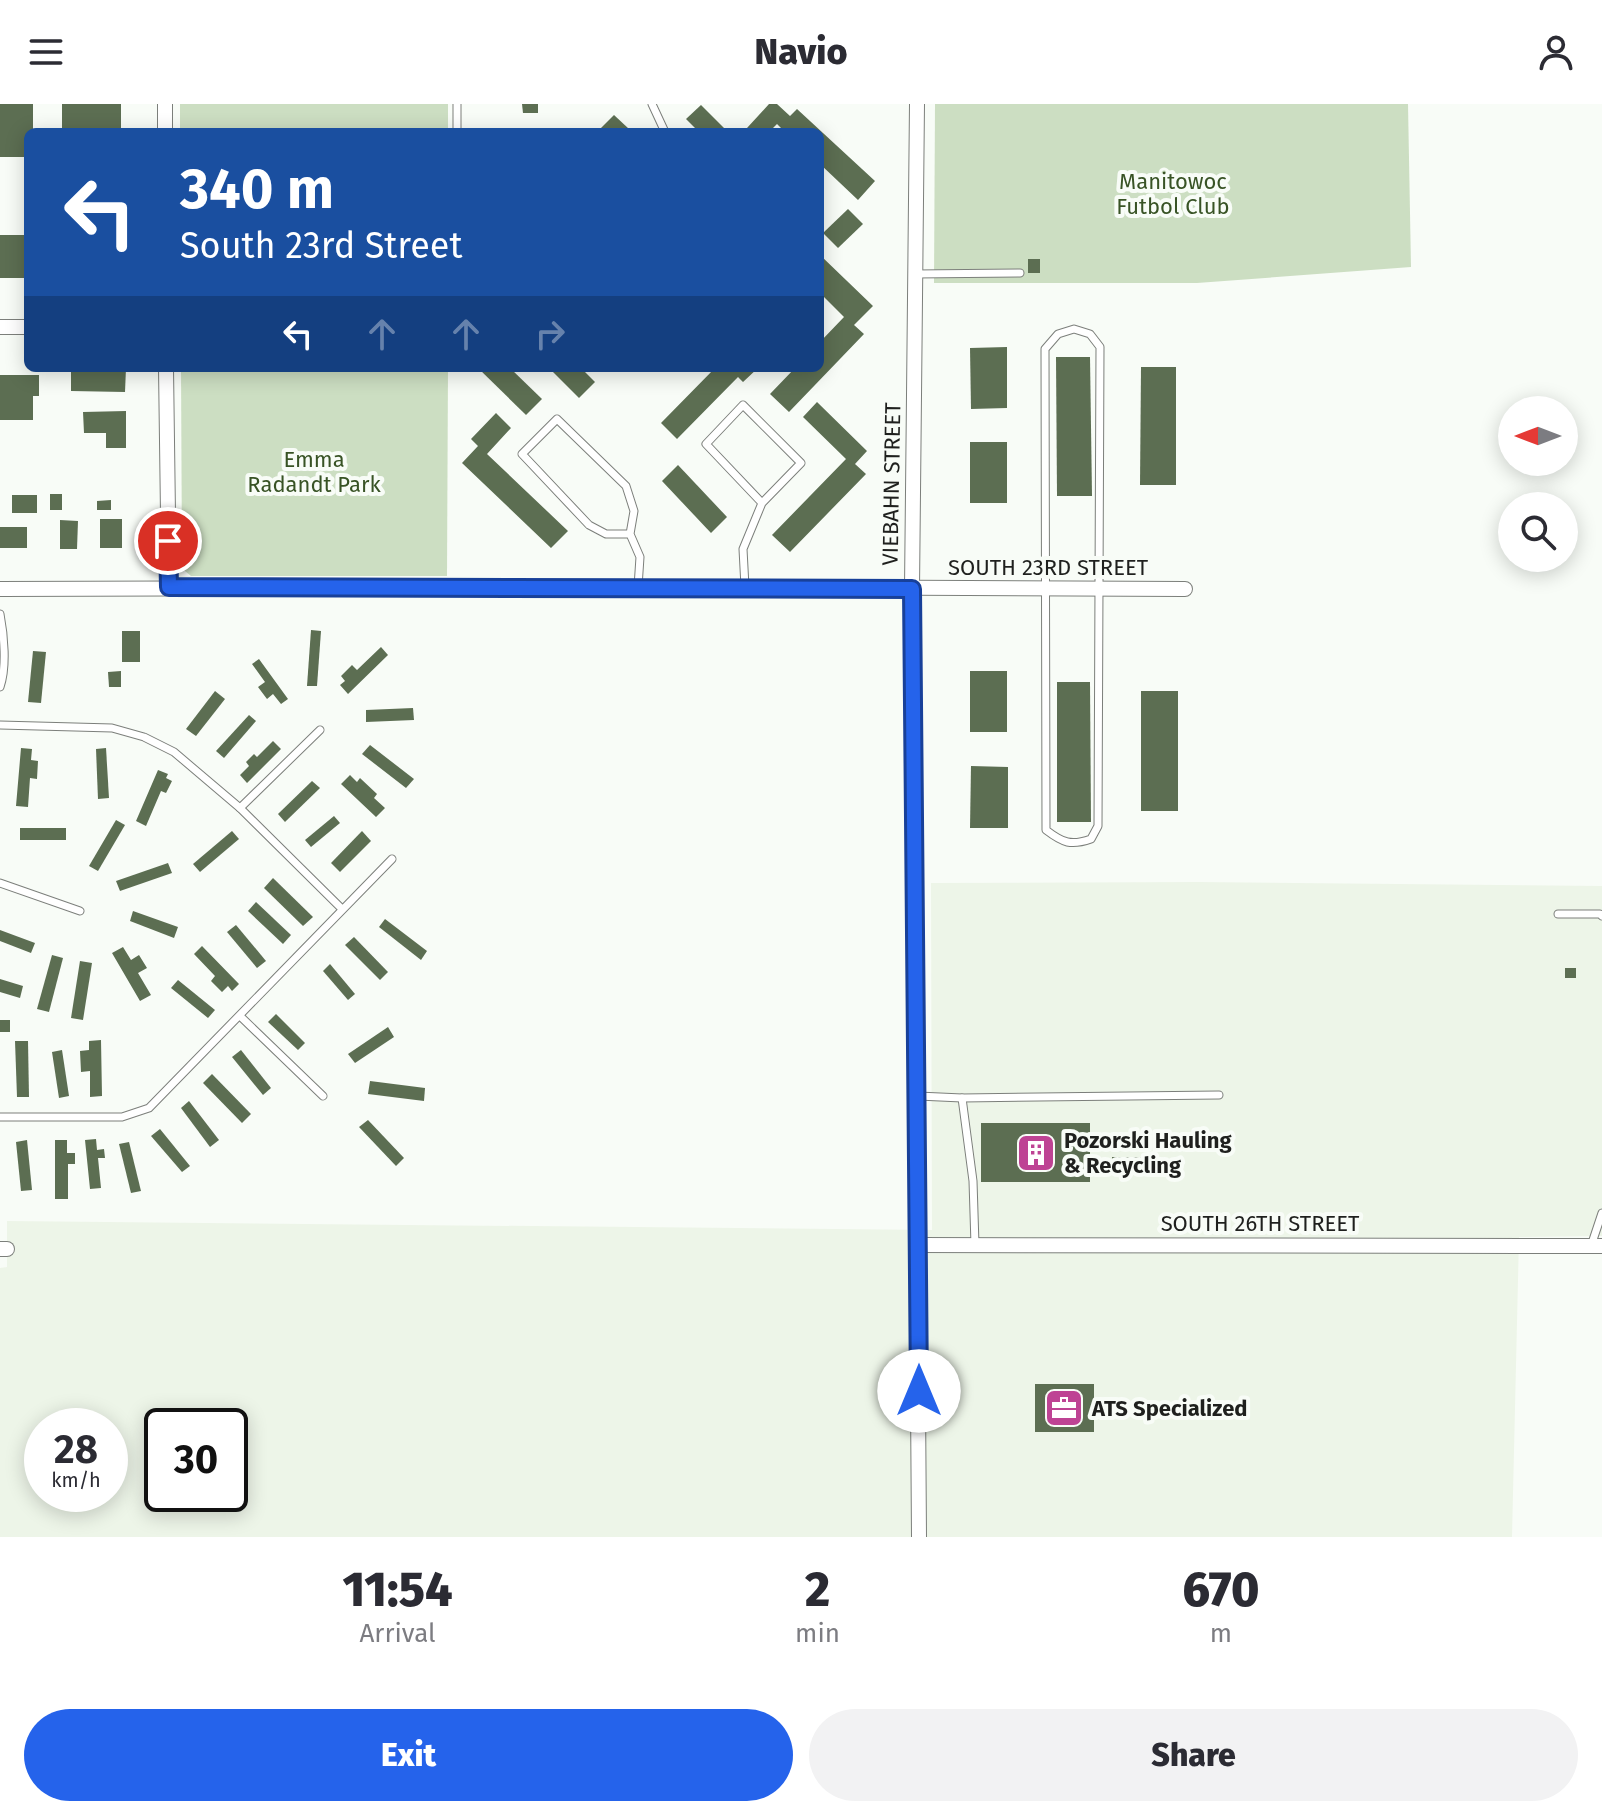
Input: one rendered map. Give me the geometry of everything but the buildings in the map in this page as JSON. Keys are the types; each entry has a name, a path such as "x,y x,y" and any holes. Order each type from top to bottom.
{"street":[{"path":"165,104 165,128"},
{"name":"VIEBAHN STREET","path":"917,104 912,589 919,1537"},
{"path":"0,327 24,327"},
{"path":"166,372 169,587"},
{"name":"SOUTH 23RD STREET","path":"0,589 1185,589"},
{"name":"SOUTH 26TH STREET","path":"918,1245 1597,1246"}],"lane":[{"path":"457,104 457,128"},
{"path":"652,104 663,128"},
{"path":"915,274 1020,273"},
{"path":"1074,329 1090,334 1100,347 1098,826 1091,839 1076,845 1061,842 1046,830 1047,589 1045,349 1058,334 1074,329"},
{"path":"745,587 743,549 762,503 801,463 743,405 706,444 762,503"},
{"path":"630,534 606,534 589,525 522,454 557,419 626,486 634,511 630,534 640,557 638,587"},
{"path":"0,614 3,626 3,679 0,687"},
{"path":"0,725 112,728 144,737 174,752 240,808 342,909"},
{"path":"240,808 320,730"},
{"path":"0,1117 122,1117 149,1108 392,859"},
{"path":"0,883 80,911"},
{"path":"1558,914 1602,916"},
{"path":"240,1016 323,1096"},
{"path":"918,1096 1219,1095"},
{"path":"962,1098 973,1181 975,1245"},
{"path":"1597,1246 1602,1213"}],"shaded area":[{"path":"931,883 1602,886 1602,1236 1519,1237 1512,1537 0,1537 0,1268 7,1267 7,1221 932,1230"}],"green space":[{"path":"180,104 448,104 448,128 180,128"},
{"name":"Manitowoc Futbol Club","path":"935,104 1408,104 1411,267 1197,283 934,283"},
{"name":"Emma Radandt Park","path":"181,372 448,372 447,576 191,576 182,564"}],"place":[{"name":"Pozorski Hauling & Recycling","path":"1036,1153"},
{"name":"ATS Specialized","path":"1064,1408"}],"route":[{"path":"168,541 169,587 912,589 919,1391"}]}
